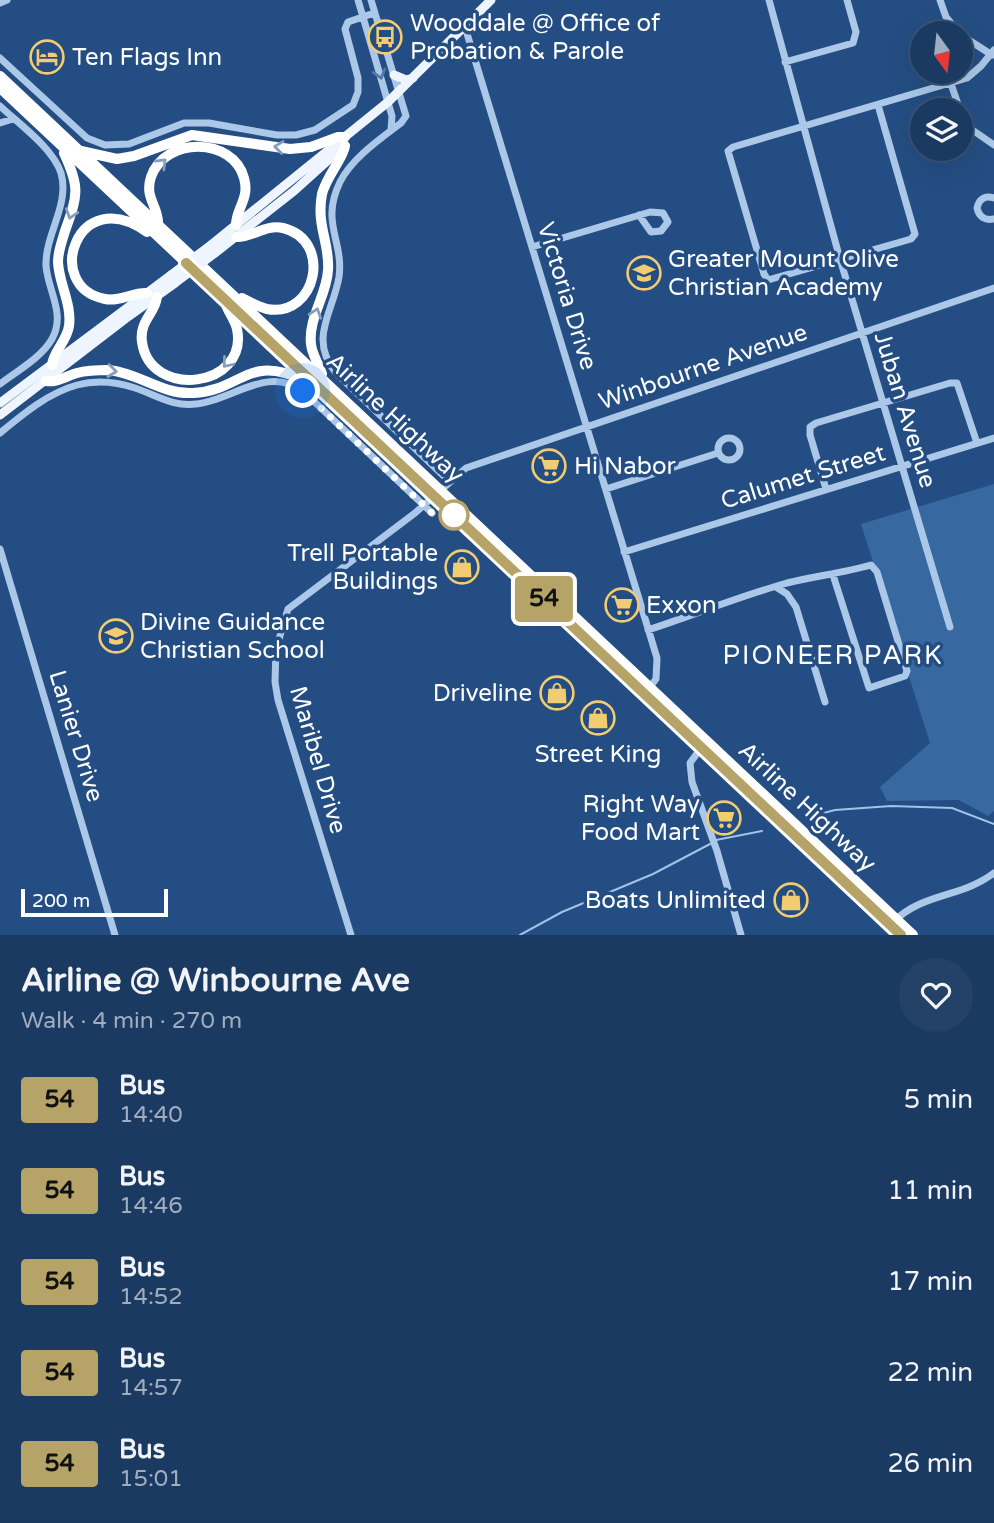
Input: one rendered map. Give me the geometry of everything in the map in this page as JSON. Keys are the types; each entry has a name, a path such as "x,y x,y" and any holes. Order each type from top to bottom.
{"highway":[{"name":"Airline Highway","path":"0,76 80,150 155,228"},
{"name":"Airline Highway","path":"0,88 155,228 893,922 913,935"},
{"path":"46,381 52,382 89,371 107,370 131,374 169,390 190,393 209,390 266,369 281,370 304,381 317,380 311,338 328,271 321,228 321,202 327,180 344,152 345,141 338,137 311,146 290,149 192,135 134,156 117,159 80,150"},
{"path":"236,225 236,217 246,193 241,170 236,162 221,151 199,146 176,152 159,163 153,173 149,195 158,217 155,228 146,232 119,219 101,219 83,231 75,242 72,254 75,276 84,289 94,296 114,300 139,293 152,295 156,304 143,326 142,342 148,360 160,371 176,379 203,379 216,374 228,365 234,356 238,341 237,330 225,306 232,300 243,298 265,309 285,308 305,295 312,284 314,271 309,248 300,237 290,231 269,228 236,237"},
{"path":"52,365 52,359 66,338 69,323 58,255 74,204 76,185 64,155 65,149"},
{"name":"Airline Highway","path":"893,922 901,935"}],"main road":[{"path":"0,403 213,249 236,237 294,191 491,0"},
{"path":"394,75 406,80 413,78"},
{"path":"213,249 236,225 345,141"},
{"path":"0,415 129,316 152,295"}],"street":[{"path":"0,3 7,0"},
{"path":"358,0 388,102 393,124 391,131"},
{"path":"370,0 406,116 355,162 341,179 334,194 331,223 339,259 339,277 324,325 324,352 336,373 449,481"},
{"name":"Juban Avenue","path":"769,0 840,259 950,628"},
{"path":"785,62 853,43 856,32 848,0"},
{"path":"940,0 949,21"},
{"path":"0,58 86,138 105,145 129,144 184,123 209,123 277,135 296,135 315,130 353,105 358,92 358,78 345,29 348,22 374,13"},
{"name":"Victoria Drive","path":"465,27 648,630 658,669 656,679 647,691"},
{"path":"973,42 993,54 973,73"},
{"path":"878,105 915,234 911,239 768,280 728,151 733,147 805,127 878,105 951,84 956,98"},
{"path":"0,106 54,158 61,173 64,190 47,244 46,268 57,311 57,326 51,340 40,354 0,384"},
{"path":"0,123 13,119"},
{"path":"973,130 994,145"},
{"path":"994,197 981,200 977,208 980,217 994,219"},
{"path":"532,247 639,215"},
{"name":"Winbourne Avenue","path":"436,492 466,468 482,461 994,288"},
{"name":"Airline Highway","path":"0,433 58,392 90,383 111,383 136,388 172,404 196,405 257,383 282,382 303,391 432,513"},
{"path":"826,489 810,427 882,402 957,383 977,443"},
{"name":"Calumet Street","path":"624,552 994,438"},
{"path":"606,489 718,453"},
{"name":"Maribel Drive","path":"351,935 278,700 275,682 276,649 288,609 423,505 436,492"},
{"name":"Lanier Drive","path":"0,549 115,935"},
{"path":"648,630 776,587 871,565 877,572 907,671 905,676 869,688 833,575"},
{"path":"776,587 786,594 796,607 825,702"},
{"path":"705,746 690,763 692,782 717,850 741,935"},
{"path":"893,922 914,905 969,888 994,873"}],"shaded area":[{"path":"994,484 994,811 988,816 959,800 887,801 880,787 930,743 861,524"}],"waterway":[{"path":"812,816 835,810 891,806 952,808 994,824"},
{"path":"716,840 762,831"},
{"path":"520,935 562,912 653,874 710,844"}],"bus line":[{"name":"54","path":"186,263 901,935"}],"place":[{"name":"Wooddale @ Office of Probation & Parole","path":"385,37"},
{"name":"Ten Flags Inn","path":"47,57"},
{"name":"Greater Mount Olive Christian Academy","path":"644,273"},
{"name":"Hi Nabor","path":"549,466"},
{"name":"Trell Portable Buildings","path":"462,567"},
{"name":"Exxon","path":"622,605"},
{"name":"Divine Guidance Christian School","path":"116,636"},
{"name":"Driveline","path":"557,693"},
{"name":"Street King","path":"598,718"},
{"name":"Right Way Food Mart","path":"724,818"},
{"name":"Boats Unlimited","path":"791,900"}],"district":[{"name":"PIONEER PARK","path":"833,655"}],"route":[{"path":"303,391 432,513 454,515"}]}
